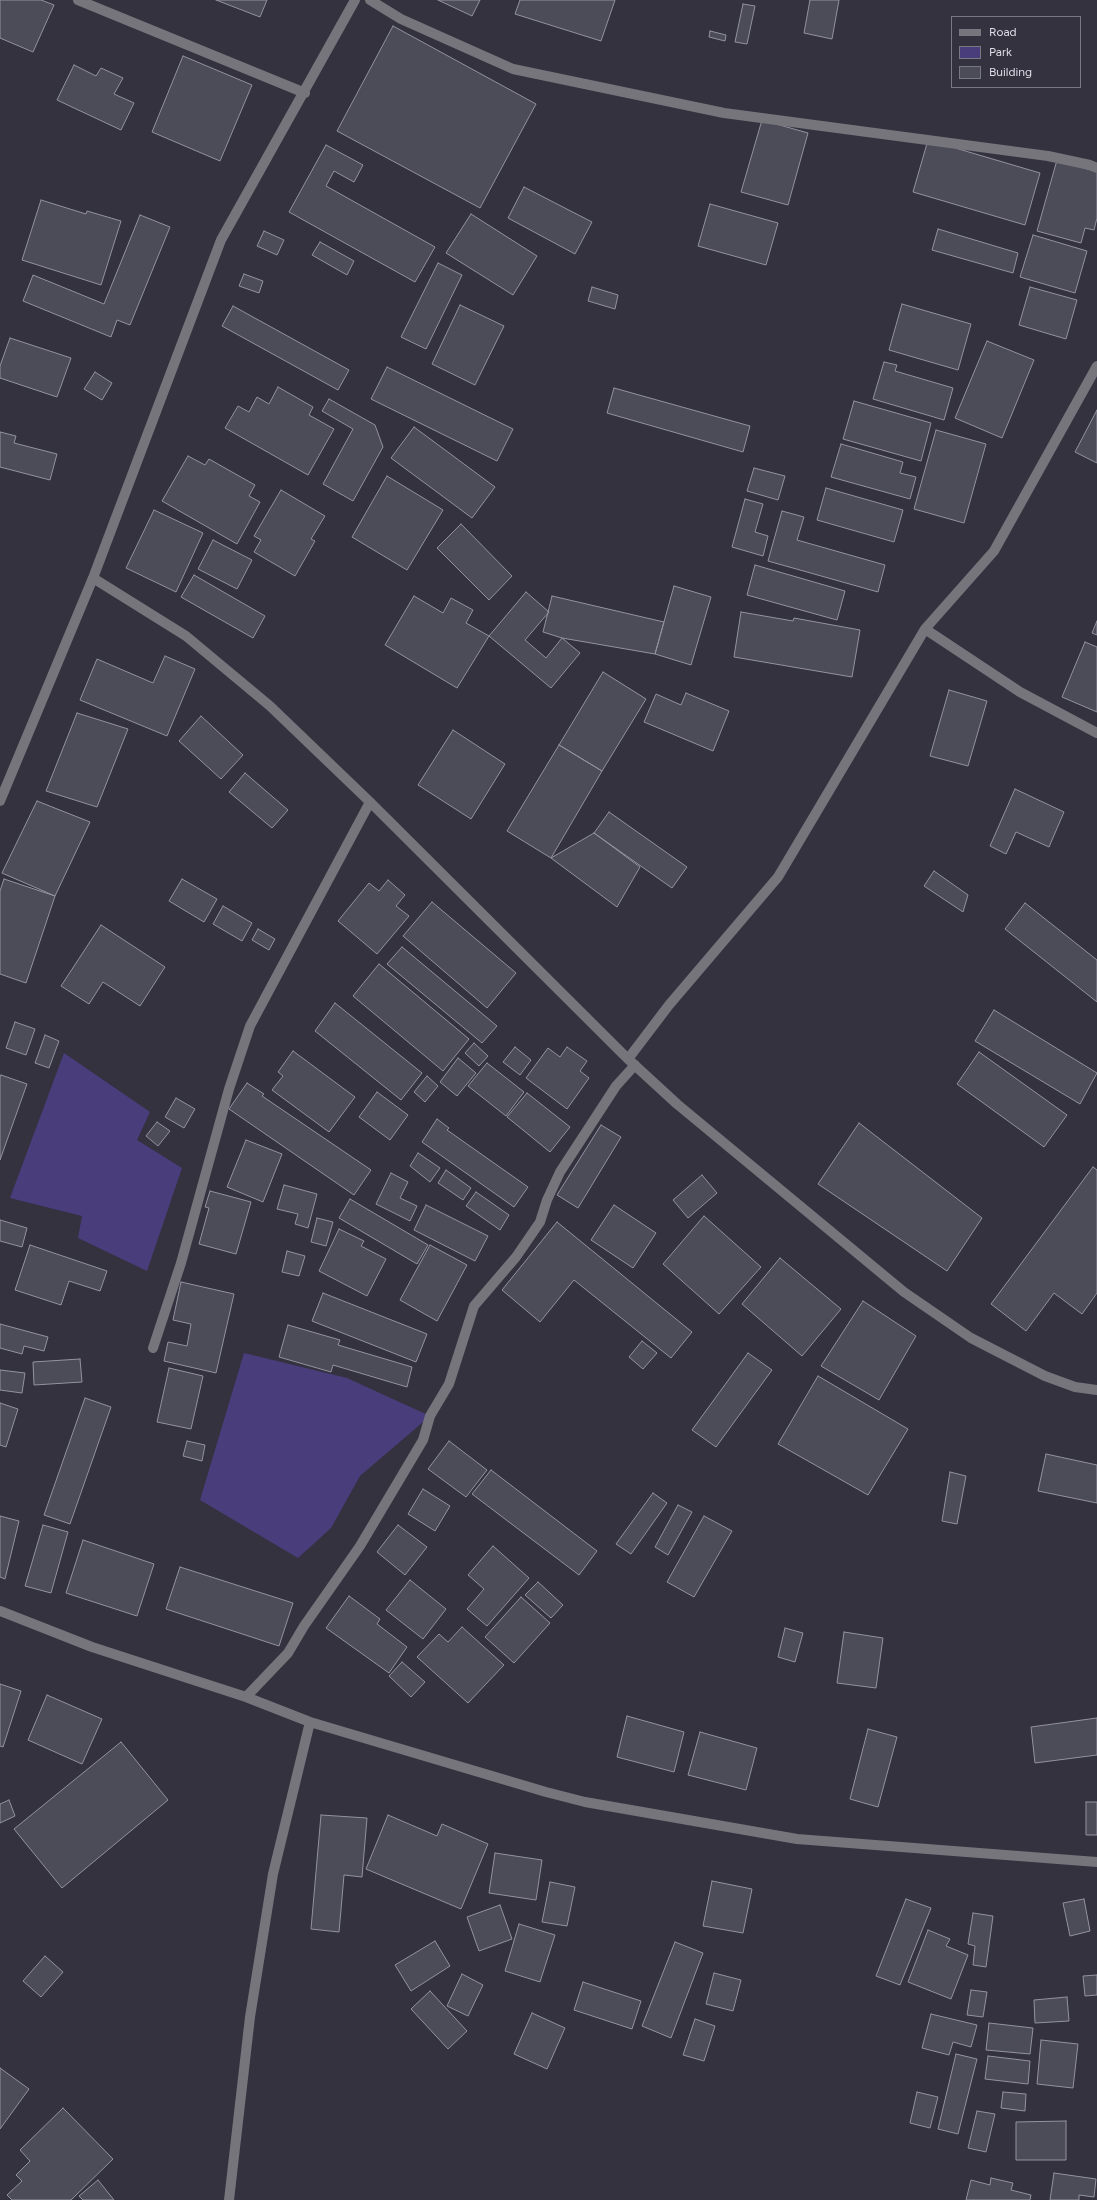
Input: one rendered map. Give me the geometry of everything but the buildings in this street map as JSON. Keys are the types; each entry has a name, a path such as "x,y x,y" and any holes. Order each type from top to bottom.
{"street":[{"path":"78,0 305,93"},
{"path":"0,801 92,578 221,240 305,93 355,0"},
{"path":"370,0 401,19 513,69 724,113 1048,156 1090,164 1097,168"},
{"path":"246,1697 288,1653 304,1626 360,1546 423,1440 430,1416 449,1384 474,1306 516,1257 540,1222 547,1200 560,1172 669,1005 778,877 925,628 994,551 1097,366"},
{"path":"92,578 186,636 270,706 370,802 631,1062 677,1104 904,1292 971,1338 1044,1376 1075,1387 1097,1390"},
{"path":"925,628 1020,692 1097,733"},
{"path":"153,1348 181,1263 230,1088 250,1026 370,802"},
{"path":"0,1611 92,1647 246,1697 310,1722 546,1792 640,1812 797,1839 1097,1862"},
{"path":"229,2200 250,2017 273,1874 310,1722"}],"green space":[{"path":"64,1053 150,1112 137,1140 182,1168 147,1271 78,1238 82,1216 10,1198"},
{"path":"244,1353 347,1378 430,1416 360,1476 331,1528 298,1558 200,1500"}]}
